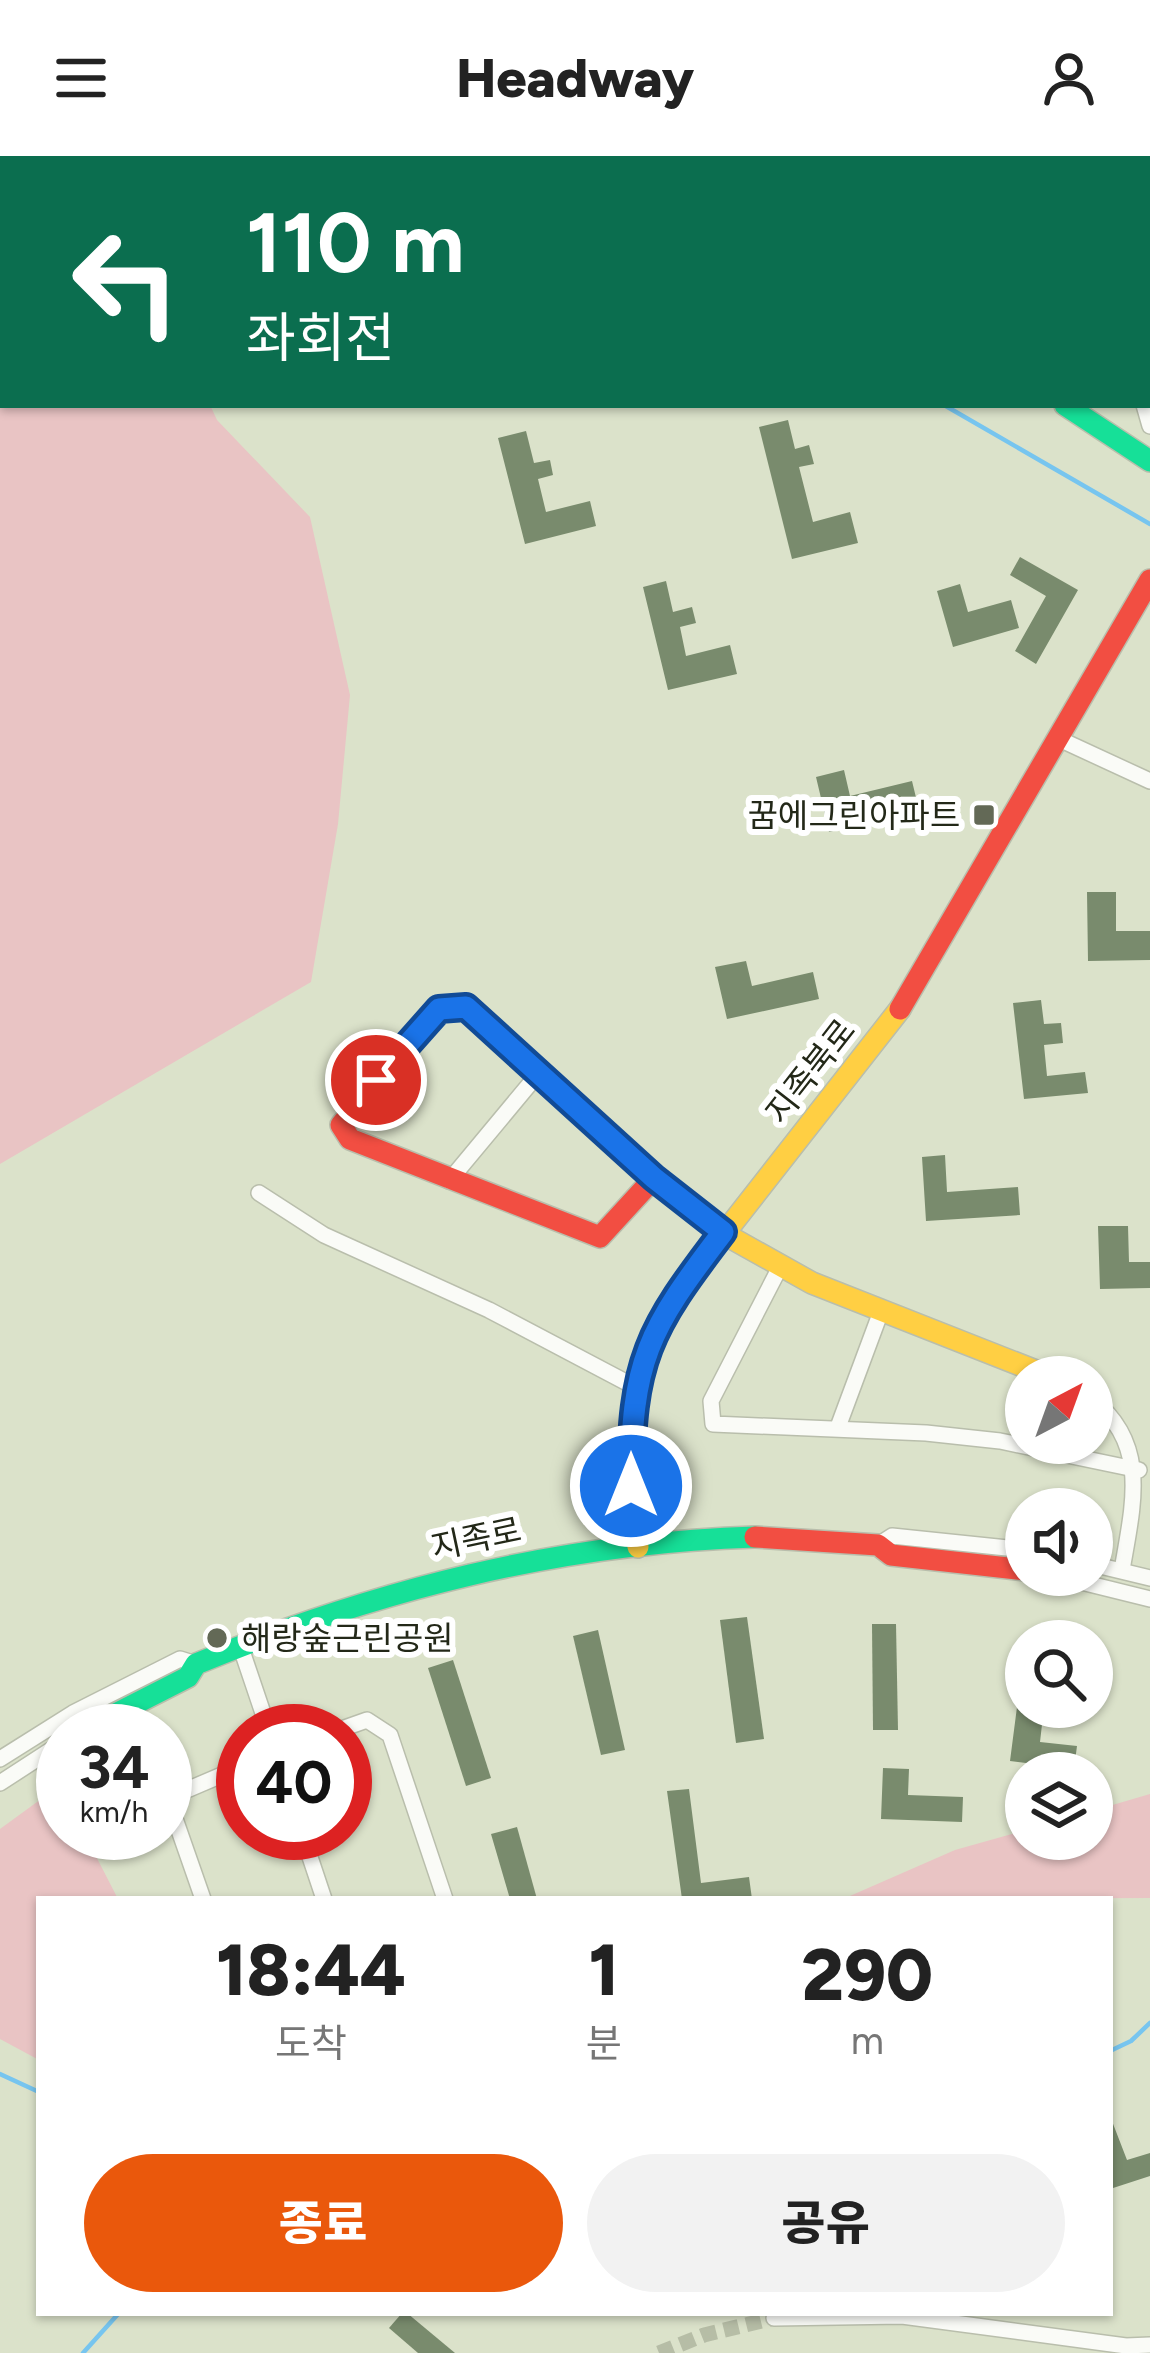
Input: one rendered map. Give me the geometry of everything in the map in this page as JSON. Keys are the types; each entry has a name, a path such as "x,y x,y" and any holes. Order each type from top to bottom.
{"street":[{"path":"1070,408 1150,461"},
{"name":"지족북로","path":"638,1547 631,1486 631,1419 643,1355 668,1304 897,1014 1150,580"},
{"path":"1057,738 1150,781"},
{"path":"654,1178 600,1238 350,1139 341,1125 439,1009 466,1007 654,1178 723,1232 780,1267 880,1314 1005,1360"},
{"path":"448,1181 538,1074"},
{"path":"259,1193 324,1235 489,1310 637,1388"},
{"path":"780,1267 711,1401 713,1424 838,1427 1000,1441 1139,1470"},
{"path":"838,1427 880,1314"},
{"path":"1113,1416 1139,1470 1122,1570"},
{"name":"지족로","path":"878,1545 892,1536 1005,1548"},
{"name":"지족로","path":"135,1704 188,1677 196,1664 293,1622 433,1580 557,1555 758,1537 878,1545 891,1555 1005,1568"},
{"path":"1113,1568 1150,1579"},
{"path":"1113,1590 1150,1599"},
{"path":"240,1645 260,1704"},
{"name":"지족로","path":"0,1759 73,1713 180,1659 196,1664"},
{"path":"372,1723 390,1735 444,1896"},
{"path":"0,1783 36,1760"},
{"path":"202,1896 173,1813 182,1792 216,1778"},
{"path":"311,1860 323,1896"},
{"path":"774,2318 902,2316 1126,2346 1150,2345"}],"shaded area":[{"path":"0,408 211,408 217,420 310,517 350,695 338,824 311,982 0,1164"},
{"path":"1150,1794 1150,1898 850,1896 955,1850 1005,1836 1005,1860 1113,1860 1113,1805"},
{"path":"36,1803 36,1860 98,1860 116,1896 36,1896 36,2058 0,2039 0,1829"}],"building":[{"path":"788,420 795,449 809,445 814,464 799,467 813,522 850,512 858,543 792,559 759,427"},
{"path":"526,431 534,463 550,460 553,475 538,479 546,512 590,501 596,526 525,544 498,438"},
{"path":"1020,557 1078,590 1036,664 1015,651 1046,596 1010,575"},
{"path":"666,581 673,612 692,607 696,623 680,627 686,656 730,645 737,674 668,690 643,587"},
{"path":"960,584 968,612 1011,600 1019,628 953,647 937,591"},
{"path":"844,770 850,796 912,781 919,810 829,832 816,777"},
{"path":"1087,892 1116,892 1116,931 1150,931 1150,960 1088,961"},
{"path":"746,961 752,986 813,972 819,999 727,1019 715,967"},
{"path":"1041,1000 1044,1024 1061,1023 1063,1043 1044,1045 1047,1076 1085,1072 1088,1093 1024,1099 1013,1003"},
{"path":"945,1155 947,1192 1018,1187 1020,1215 926,1221 922,1157"},
{"path":"1098,1226 1128,1226 1129,1262 1150,1262 1150,1288 1100,1289"},
{"path":"747,1617 764,1739 736,1743 720,1620"},
{"path":"872,1624 896,1624 898,1730 873,1730"},
{"path":"598,1630 625,1750 601,1755 573,1636"},
{"path":"453,1660 491,1778 466,1786 428,1668"},
{"path":"1014,1728 1042,1728 1040,1742 1077,1746 1076,1752 1011,1752"},
{"path":"883,1768 909,1769 908,1795 963,1797 962,1822 881,1819"},
{"path":"689,1789 701,1883 749,1877 752,1896 682,1896 667,1791"},
{"path":"517,1827 536,1896 509,1896 491,1834"},
{"path":"1113,2124 1127,2160 1150,2153 1150,2176 1113,2188"},
{"path":"399,2316 411,2316 455,2353 418,2353 389,2328"}],"waterway":[{"path":"949,408 1150,524"},
{"path":"1113,2050 1150,2023"},
{"path":"0,2074 36,2091"},
{"path":"83,2353 116,2316"}],"tunnel":[{"path":"659,2353 704,2335 774,2318"}],"traffic: fast":[{"path":"1070,408 1150,461"},
{"path":"135,1704 188,1677 196,1664 401,1593 540,1560 682,1541 755,1537"}],"traffic: slow":[{"path":"638,1547 632,1422 654,1333 669,1304 900,1009"},
{"path":"644,1171 735,1240 812,1283 1005,1359"}],"traffic: jam":[{"path":"900,1009 1150,580"},
{"path":"644,1171 466,1007 439,1009 341,1125 350,1139 600,1237 654,1178"},
{"path":"755,1537 878,1545 891,1555 1005,1568"}],"place":[{"name":"꿈에그린아파트","path":"984,815"},
{"name":"해랑숲근린공원","path":"217,1638"}],"route":[{"path":"376,1080 439,1009 466,1007 654,1178 723,1232 668,1304 643,1355 631,1419 631,1486"}]}
